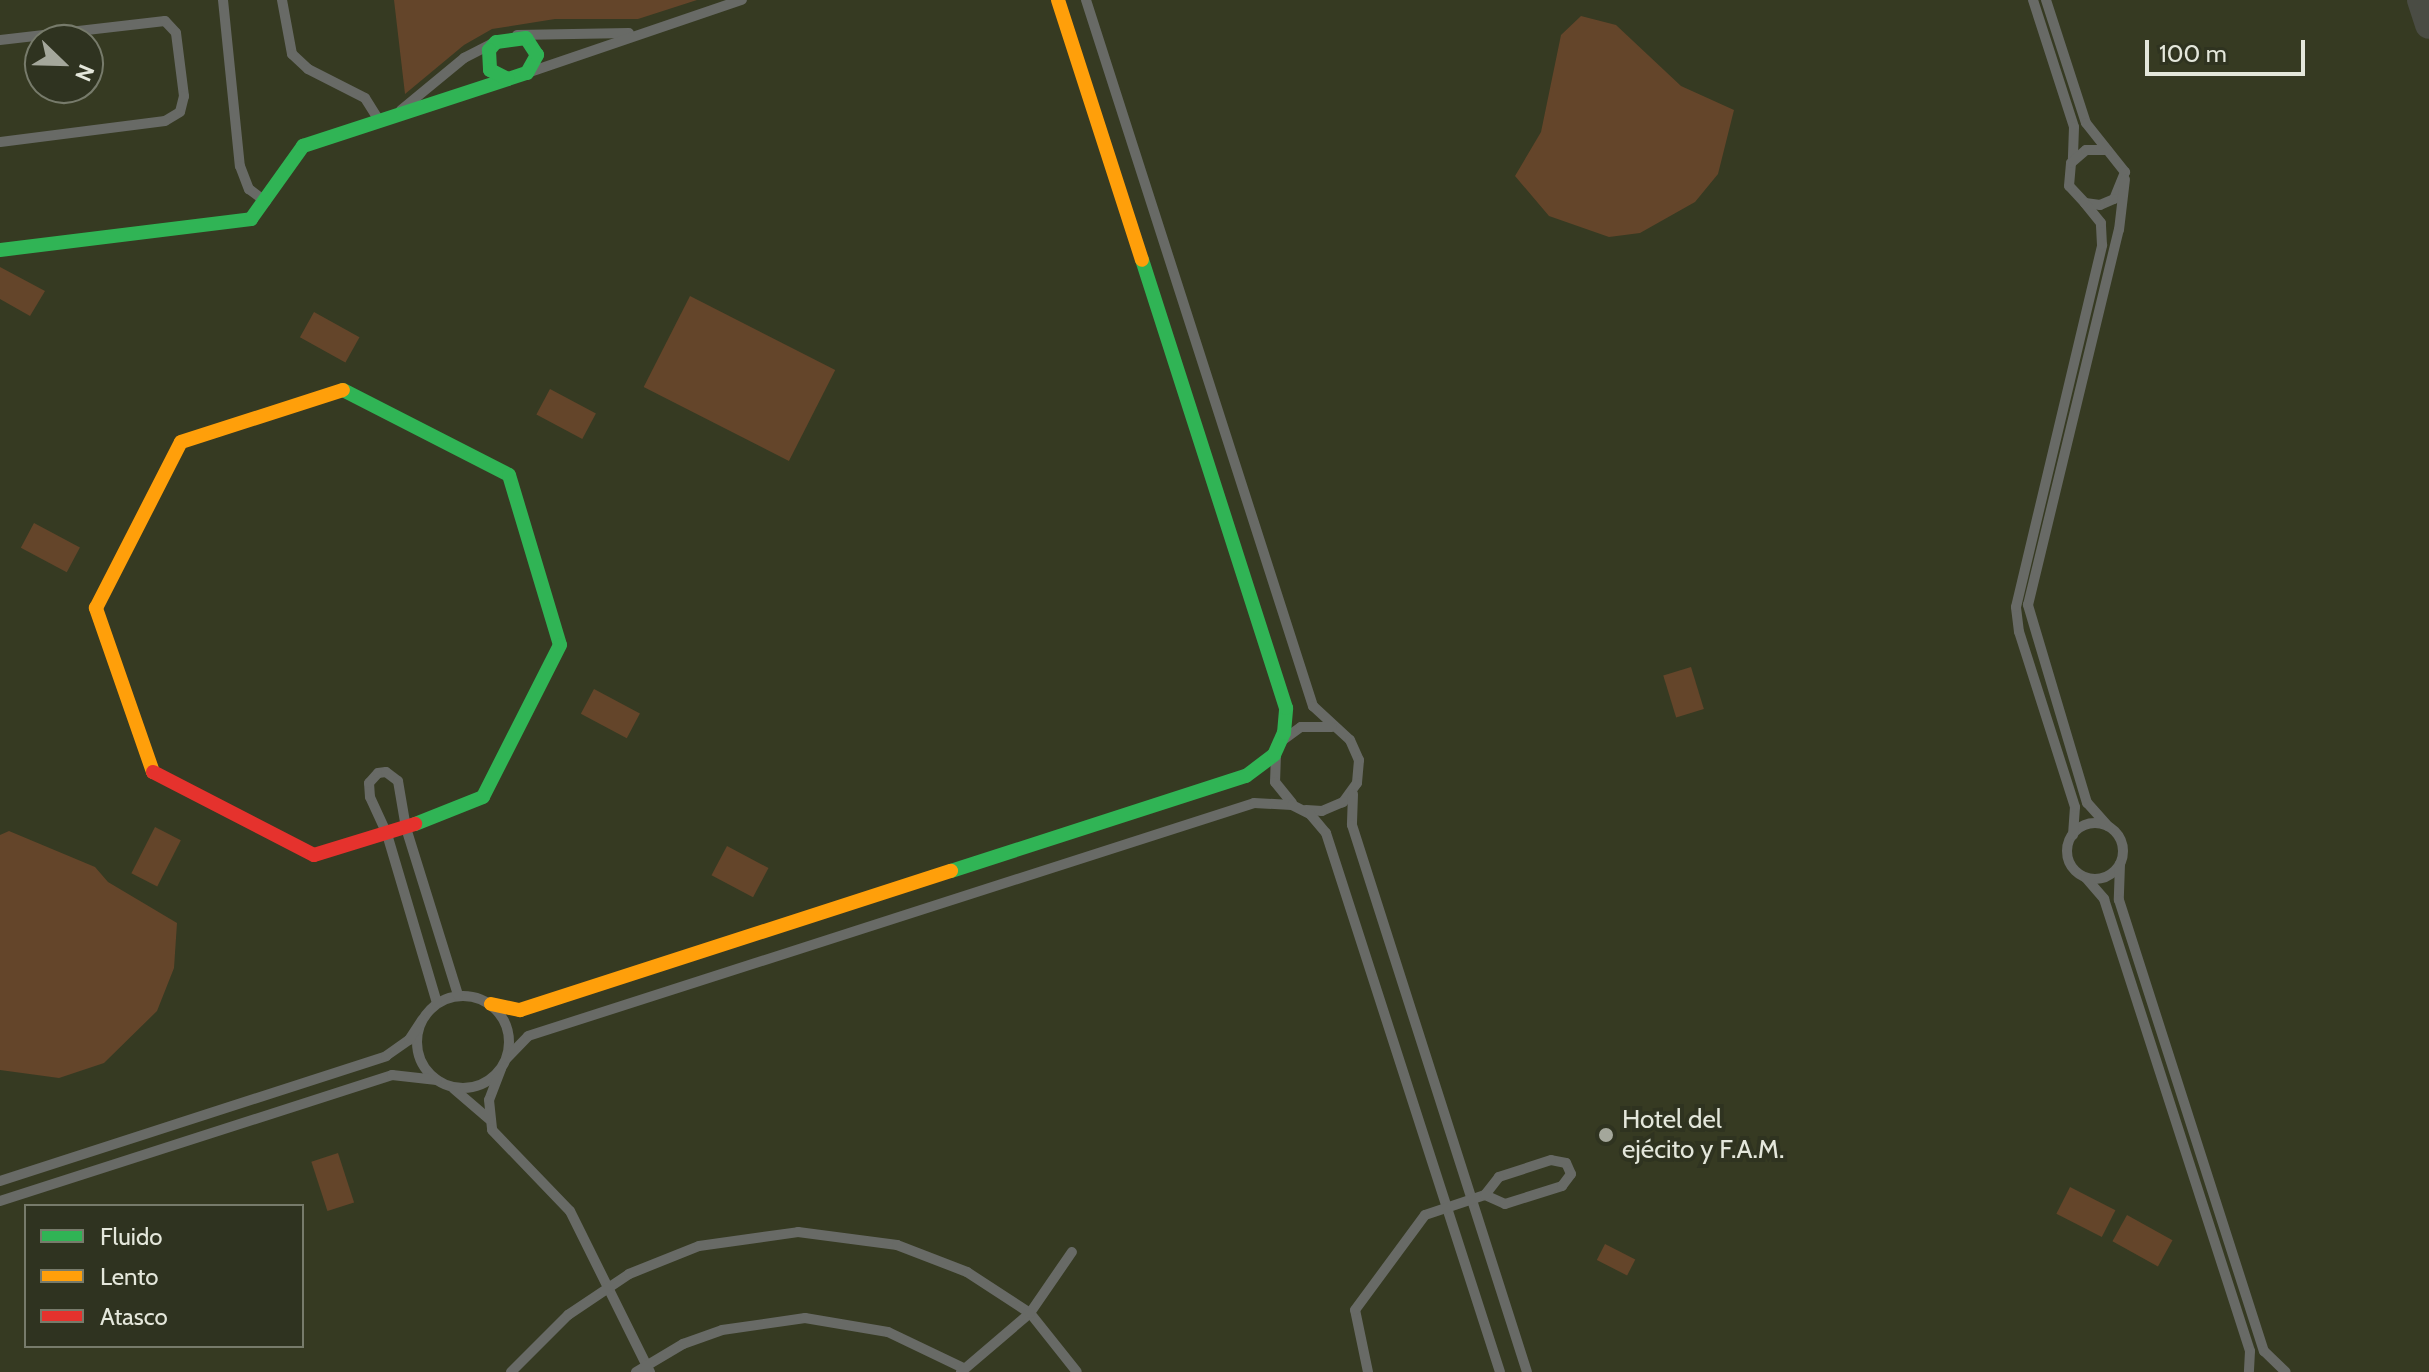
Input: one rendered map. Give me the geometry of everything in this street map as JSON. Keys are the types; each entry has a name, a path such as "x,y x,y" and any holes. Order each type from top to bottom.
{"street":[{"path":"223,0 240,166 249,189 266,202"},
{"path":"282,0 292,54 308,69 365,98 384,117"},
{"path":"0,250 240,222 257,214 303,146 742,0"},
{"path":"1058,0 1286,708 1275,782 1326,833 1500,1372"},
{"path":"1086,0 1311,700 1332,727 1356,749 1357,783 1352,825 1527,1372"},
{"path":"2033,0 2075,132 2069,186 2101,223 2102,245 2016,607 2019,635 2075,807 2069,860 2104,899 2264,1351 2282,1370"},
{"path":"2046,0 2086,123 2123,165 2125,179 2119,230 2028,596 2032,631 2087,803 2122,842 2117,894 2250,1351 2252,1372 2282,1370"},
{"path":"0,40 165,21 176,33 184,96 180,112 165,121 0,142"},
{"path":"384,117 432,89 464,58 496,42 515,36 654,29"},
{"path":"515,36 530,41 536,50 537,61 527,73"},
{"path":"496,42 489,50 488,66 508,79"},
{"path":"2071,163 2086,150 2107,150"},
{"path":"2085,203 2100,205 2114,199 2125,179"},
{"path":"343,390 509,475 560,645 483,797 406,828 306,855 148,770 96,608 181,442 343,390"},
{"path":"0,1181 386,1056 409,1040 437,1003 458,995 520,1010 1246,776 1263,767 1278,747 1301,727 1332,727"},
{"path":"437,1003 387,834 369,791 378,773 393,775 398,781 406,828 458,995"},
{"path":"489,1119 491,1092 501,1069 528,1036 1240,807 1269,801 1299,807 1333,808 1357,783"},
{"path":"2073,835 2086,825 2108,826"},
{"path":"2086,878 2104,878 2120,864"},
{"path":"407,900 425,894"},
{"path":"491,1004 509,1034 507,1058"},
{"path":"422,1020 418,1053 440,1082 468,1097 489,1119 498,1138 570,1211 648,1368"},
{"path":"0,1201 392,1075 481,1085 501,1069"},
{"path":"1371,1370 1354,1324 1358,1303 1425,1215 1485,1195 1499,1177 1551,1160 1566,1163 1571,1174 1562,1186 1505,1204 1485,1195"},
{"path":"511,1372 550,1330 607,1287 699,1246 773,1233 823,1233 921,1253 967,1272 1030,1313 1077,1372"},
{"path":"636,1372 722,1330 805,1318 888,1332 962,1370 1030,1313 1072,1252"}],"shaded area":[{"path":"0,0 2429,0 2429,1372 0,1372"},
{"path":"394,0 697,0 638,19 555,19 492,29 464,45 405,94"},
{"path":"1581,16 1616,25 1681,86 1734,110 1718,174 1695,202 1640,233 1609,237 1549,216 1515,176 1541,132 1561,35"},
{"path":"0,267 45,291 30,316 0,299"},
{"path":"690,296 835,370 789,461 644,387"},
{"path":"314,312 359,337 345,363 300,337"},
{"path":"550,389 596,413 582,439 536,415"},
{"path":"34,523 80,547 67,572 21,548"},
{"path":"1691,667 1704,709 1676,718 1663,675"},
{"path":"594,689 640,713 627,738 581,714"},
{"path":"155,827 181,840 157,886 131,873"},
{"path":"9,831 95,867 108,882 177,923 174,968 157,1011 104,1063 59,1078 0,1070 0,835"},
{"path":"727,846 768,868 753,897 712,875"},
{"path":"338,1153 354,1202 327,1211 311,1162"},
{"path":"2070,1187 2115,1210 2102,1237 2056,1214"},
{"path":"2127,1215 2172,1240 2158,1266 2112,1241"},
{"path":"1605,1244 1635,1259 1627,1275 1597,1260"}],"taxiway":[{"path":"2421,0 2429,25"}],"traffic: fast":[{"path":"0,250 251,219 303,146 527,73 537,55 526,38 496,42 489,50 490,70 508,79"},
{"path":"951,871 1246,776 1274,755 1284,733 1286,708 1142,260"},
{"path":"343,390 509,475 560,645 483,797 415,824"}],"traffic: slow":[{"path":"1058,0 1142,260"},
{"path":"153,772 96,608 181,442 343,390"},
{"path":"491,1004 520,1010 951,871"}],"traffic: jam":[{"path":"153,772 314,855 415,824"}],"place":[{"name":"Hotel del ejécito y F.A.M.","path":"1606,1135"}]}
